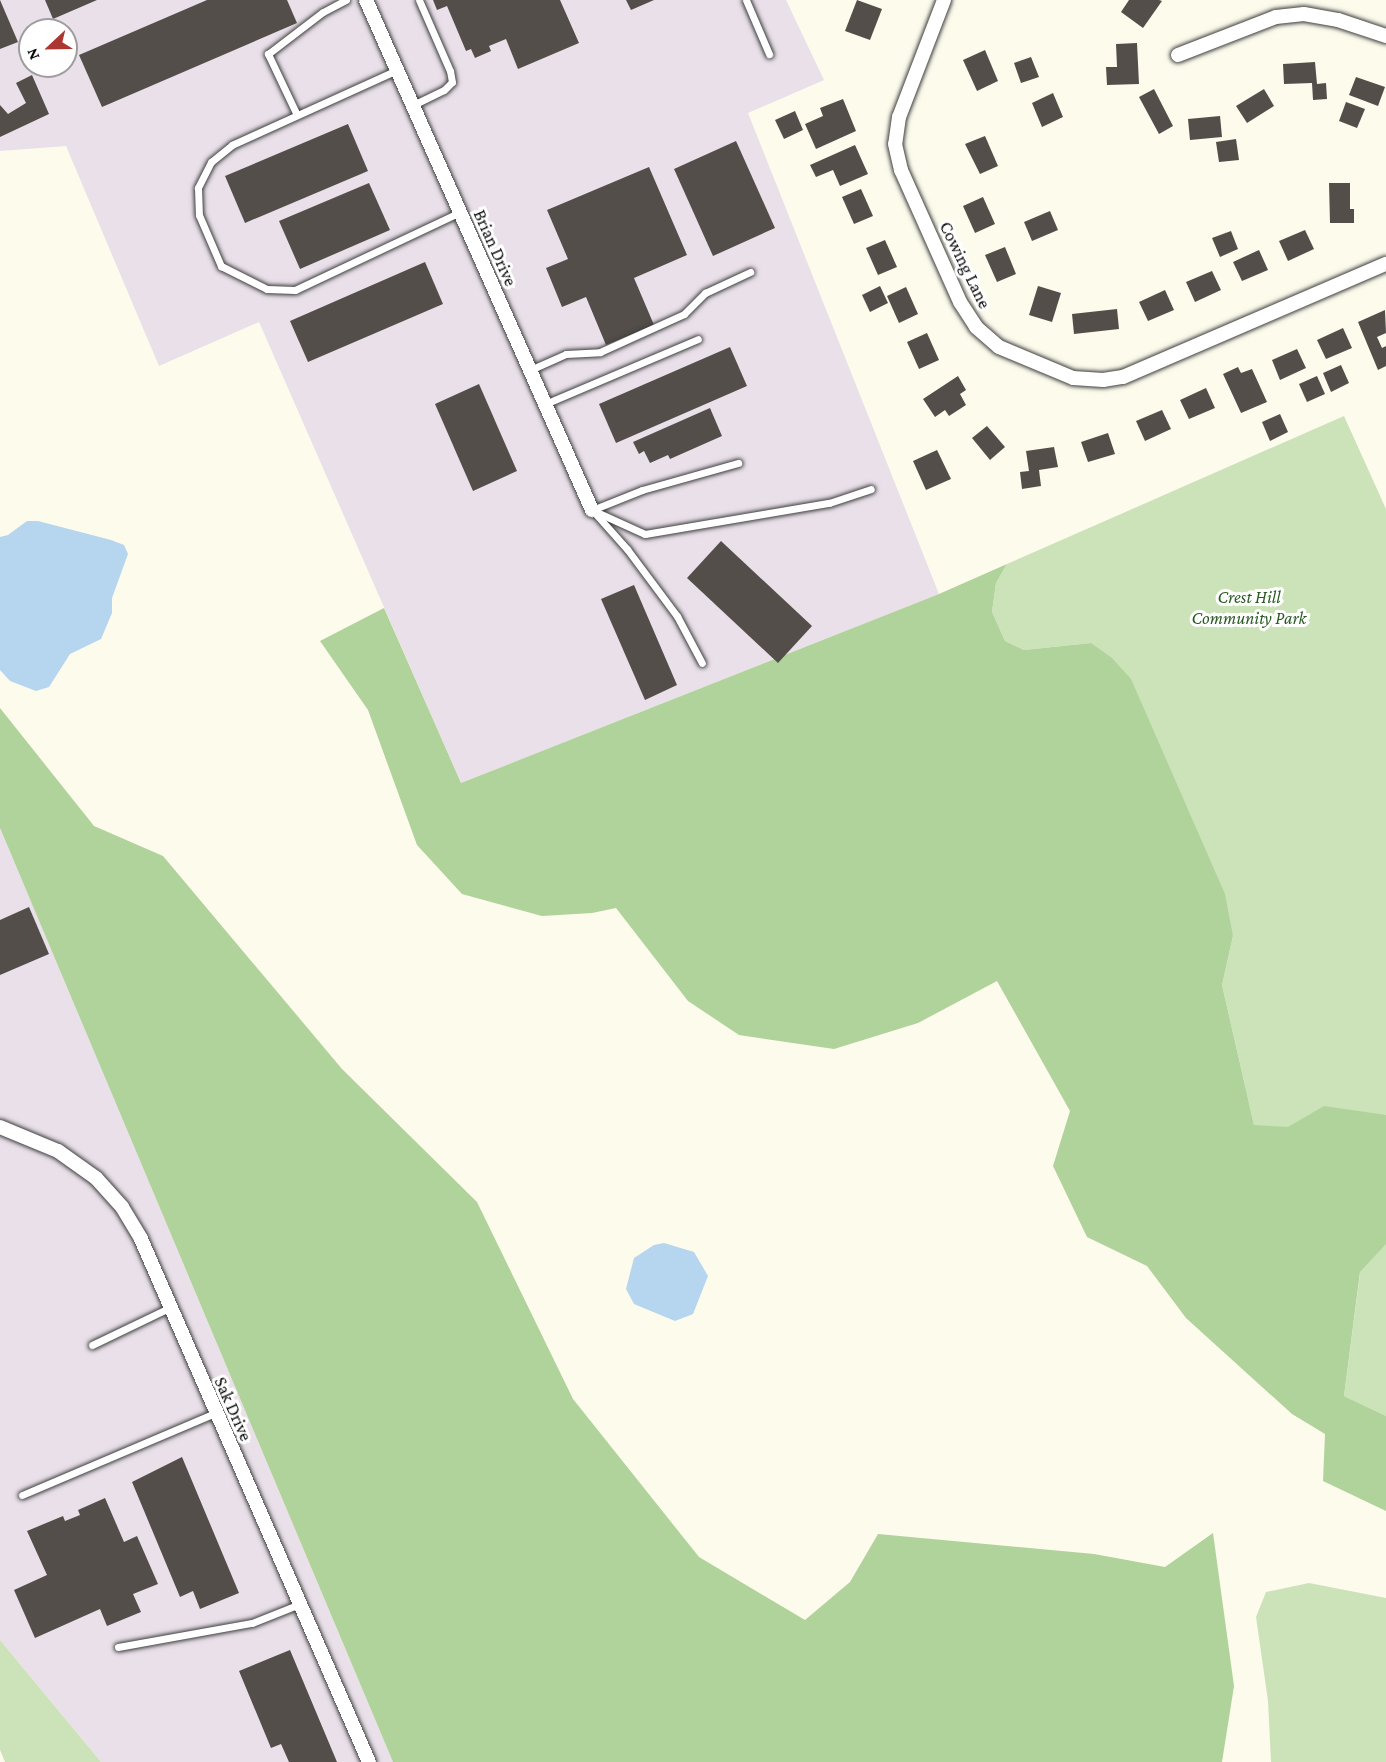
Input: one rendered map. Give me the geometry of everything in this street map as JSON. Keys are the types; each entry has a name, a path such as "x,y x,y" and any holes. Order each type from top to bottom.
{"street":[{"name":"Brian Drive","path":"366,0 592,510"},
{"name":"Cowing Lane","path":"944,0 899,117 895,144 901,170 960,302 976,327 999,347 1066,376 1093,380 1113,379 1153,365 1386,264"},
{"path":"1178,55 1276,17 1304,14 1338,20 1386,36"},
{"name":"Sak Drive","path":"0,1127 58,1151 96,1178 122,1207 141,1239 169,1308 369,1762"}],"lane":[{"path":"297,115 268,54 323,12 345,0"},
{"path":"413,105 444,90 452,82 450,71 419,0"},
{"path":"746,0 769,54"},
{"path":"397,70 232,145 211,162 198,188 199,215 221,266 267,289 296,290 460,212"},
{"path":"530,370 566,354 600,352 684,314 705,293 750,272"},
{"path":"545,405 698,339"},
{"path":"592,510 642,490 738,463"},
{"path":"592,510 645,534 829,503 871,489"},
{"path":"592,510 627,549 677,616 702,663"},
{"path":"92,1345 169,1308"},
{"path":"22,1494 215,1413"},
{"path":"118,1647 252,1623 300,1604"}],"shaded area":[{"path":"0,0 786,0 824,80 748,113 939,594 461,783 259,322 159,366 66,146 0,151"},
{"path":"0,828 393,1762 101,1762 0,1640"}],"green space":[{"name":"Crest Hill Community Park","path":"1344,416 1386,509 1386,1416 1344,1396 1363,1251 1254,1125 1222,985 1233,936 1091,643 1024,650 1005,641 992,612 996,583 1007,564"},
{"path":"1007,564 996,583 992,612 1005,641 1024,650 1091,643 1112,658 1131,679 1225,894 1233,936 1222,985 1254,1125 1288,1127 1324,1106 1386,1115 1386,1244 1360,1272 1344,1396 1386,1416 1386,1511 1323,1481 1325,1434 1292,1414 1186,1318 1147,1266 1087,1237 1053,1166 1070,1111 997,981 918,1023 834,1049 739,1035 688,1001 616,908 592,913 542,916 462,894 417,845 368,710 320,641 384,608 461,783 939,594"},
{"path":"0,708 94,826 163,856 342,1069 477,1202 573,1399 699,1557 805,1620 850,1582 878,1534 1094,1554 1165,1567 1213,1533 1234,1686 1222,1762 393,1762 0,828"},
{"path":"1309,1583 1386,1598 1386,1762 1271,1762 1268,1701 1256,1617 1266,1592"},
{"path":"0,1640 101,1762 5,1762 0,1750"}],"water":[{"path":"27,521 38,521 111,540 124,545 128,554 112,598 112,613 101,639 70,654 49,687 36,691 10,681 0,670 0,537 8,535"},
{"path":"664,1243 694,1252 708,1276 693,1314 675,1321 634,1304 626,1289 634,1258 654,1245"}],"building":[{"path":"0,0 18,42 0,49"},
{"path":"45,0 97,0 55,18 53,18"},
{"path":"207,0 287,0 297,23 102,107 79,55"},
{"path":"433,0 560,0 579,43 518,69 506,39 489,46 491,51 475,58 471,49 466,51 447,6 437,10"},
{"path":"626,0 654,0 631,10"},
{"path":"857,0 882,9 870,40 845,31"},
{"path":"1129,0 1162,1 1143,28 1121,12"},
{"path":"1137,43 1139,84 1107,85 1106,67 1117,67 1116,44"},
{"path":"985,50 998,81 977,91 963,60"},
{"path":"1031,57 1039,77 1021,83 1014,63"},
{"path":"1315,62 1317,84 1326,83 1327,99 1313,100 1312,83 1284,84 1283,64"},
{"path":"1356,77 1385,87 1378,106 1349,95"},
{"path":"26,78 33,78 49,114 0,137 0,105 8,114 26,103 16,83"},
{"path":"1154,89 1173,126 1159,134 1139,97"},
{"path":"1264,89 1274,106 1247,123 1236,106"},
{"path":"1053,93 1063,117 1042,127 1032,103"},
{"path":"843,99 856,131 816,149 805,124 823,116 820,108"},
{"path":"1346,102 1365,109 1357,128 1339,121"},
{"path":"795,111 803,130 784,139 775,120"},
{"path":"1220,116 1222,137 1190,140 1188,119"},
{"path":"348,124 368,171 245,223 225,176"},
{"path":"985,136 998,166 980,174 965,144"},
{"path":"1236,139 1239,160 1219,162 1216,142"},
{"path":"736,141 775,228 713,256 674,169"},
{"path":"855,145 868,174 840,186 833,170 816,177 810,165"},
{"path":"649,167 687,255 634,278 654,325 606,345 586,297 562,307 546,268 568,259 547,210"},
{"path":"369,183 390,230 300,269 279,221"},
{"path":"1329,183 1350,183 1350,209 1354,209 1354,223 1330,223"},
{"path":"861,189 873,216 854,224 842,197"},
{"path":"983,197 995,224 975,233 963,206"},
{"path":"1050,211 1058,230 1032,241 1024,222"},
{"path":"1305,230 1314,249 1288,261 1279,241"},
{"path":"1231,231 1238,249 1220,257 1212,238"},
{"path":"885,240 897,267 878,275 866,248"},
{"path":"1005,247 1016,274 997,282 985,255"},
{"path":"1259,250 1268,270 1242,281 1233,262"},
{"path":"425,262 443,304 308,362 290,321"},
{"path":"1212,271 1221,290 1195,302 1186,282"},
{"path":"880,286 888,303 870,312 862,295"},
{"path":"1038,286 1061,293 1052,322 1029,315"},
{"path":"906,287 918,314 899,323 887,296"},
{"path":"1165,290 1174,310 1148,321 1139,302"},
{"path":"1117,309 1119,329 1074,334 1072,314"},
{"path":"1385,310 1386,333 1377,337 1382,348 1386,346 1386,366 1378,370 1358,322"},
{"path":"1343,328 1352,348 1326,359 1317,340"},
{"path":"927,333 939,360 919,369 907,342"},
{"path":"730,347 747,386 616,443 599,404"},
{"path":"1297,349 1306,368 1280,380 1272,360"},
{"path":"1341,365 1349,383 1331,392 1323,373"},
{"path":"1238,367 1241,373 1252,369 1267,402 1241,413 1223,374"},
{"path":"958,376 966,390 960,394 966,405 949,416 945,410 935,417 923,399"},
{"path":"1317,376 1325,394 1307,402 1299,384"},
{"path":"479,384 517,471 473,491 435,404"},
{"path":"1206,388 1215,408 1189,419 1180,400"},
{"path":"710,408 722,436 670,459 668,455 650,463 644,451 639,454 633,442"},
{"path":"1162,410 1171,429 1145,441 1136,421"},
{"path":"1280,414 1288,432 1270,441 1262,422"},
{"path":"987,426 1005,447 990,460 972,438"},
{"path":"1108,433 1115,454 1088,462 1081,442"},
{"path":"1054,447 1058,467 1039,470 1041,486 1022,489 1020,472 1029,471 1026,451"},
{"path":"937,450 951,479 926,490 913,461"},
{"path":"721,541 812,626 778,663 687,578"},
{"path":"634,585 677,685 645,700 601,599"},
{"path":"29,907 49,954 0,975 0,920"},
{"path":"182,1457 239,1593 200,1609 193,1591 180,1597 132,1482"},
{"path":"105,1498 124,1542 137,1536 158,1584 133,1594 141,1612 107,1626 100,1609 35,1638 14,1590 47,1575 27,1531 63,1516 65,1521 80,1515 78,1510"},
{"path":"290,1650 337,1762 289,1762 281,1744 271,1748 239,1671"}]}
